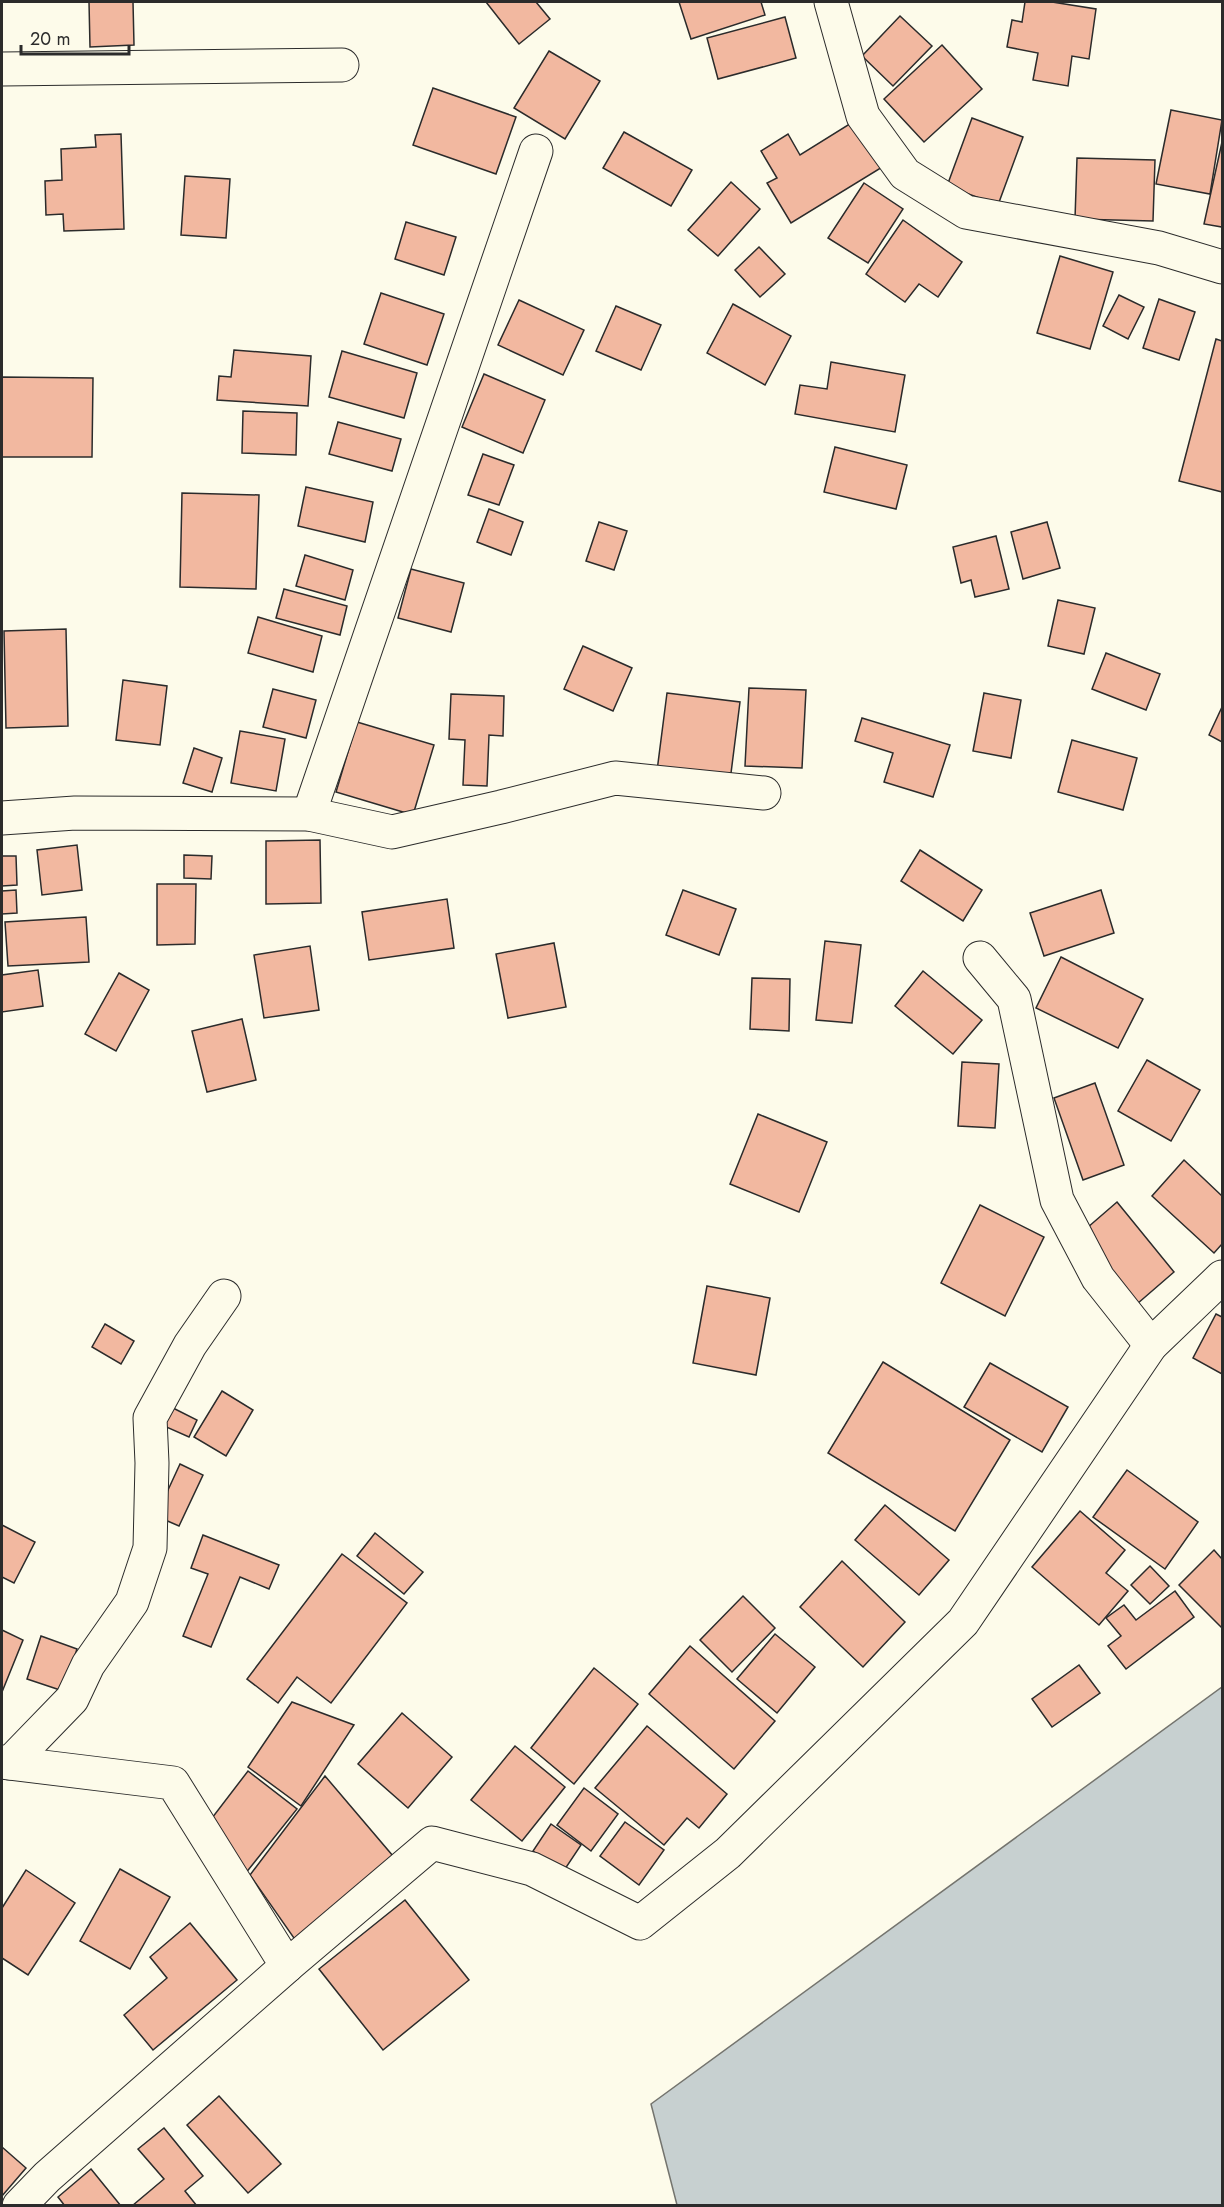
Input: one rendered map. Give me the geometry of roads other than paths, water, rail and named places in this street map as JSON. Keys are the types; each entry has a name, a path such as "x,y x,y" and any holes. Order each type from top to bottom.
{"street":[{"path":"831,2 863,116 905,174 966,212 1159,248 1222,267"},
{"path":"2,69 342,65"},
{"path":"309,814 536,151"},
{"path":"2,818 75,813 309,814 392,832 615,778 764,793"},
{"path":"980,958 1014,999 1057,1200 1098,1278 1151,1345"},
{"path":"19,2205 46,2177 286,1966 432,1843 532,1869 640,1923 728,1853 963,1622 1151,1345 1222,1277"},
{"path":"6,1763 72,1699 88,1665 132,1602 150,1548 152,1463 150,1418 190,1345 224,1296"},
{"path":"6,1763 173,1783 286,1966"}]}
